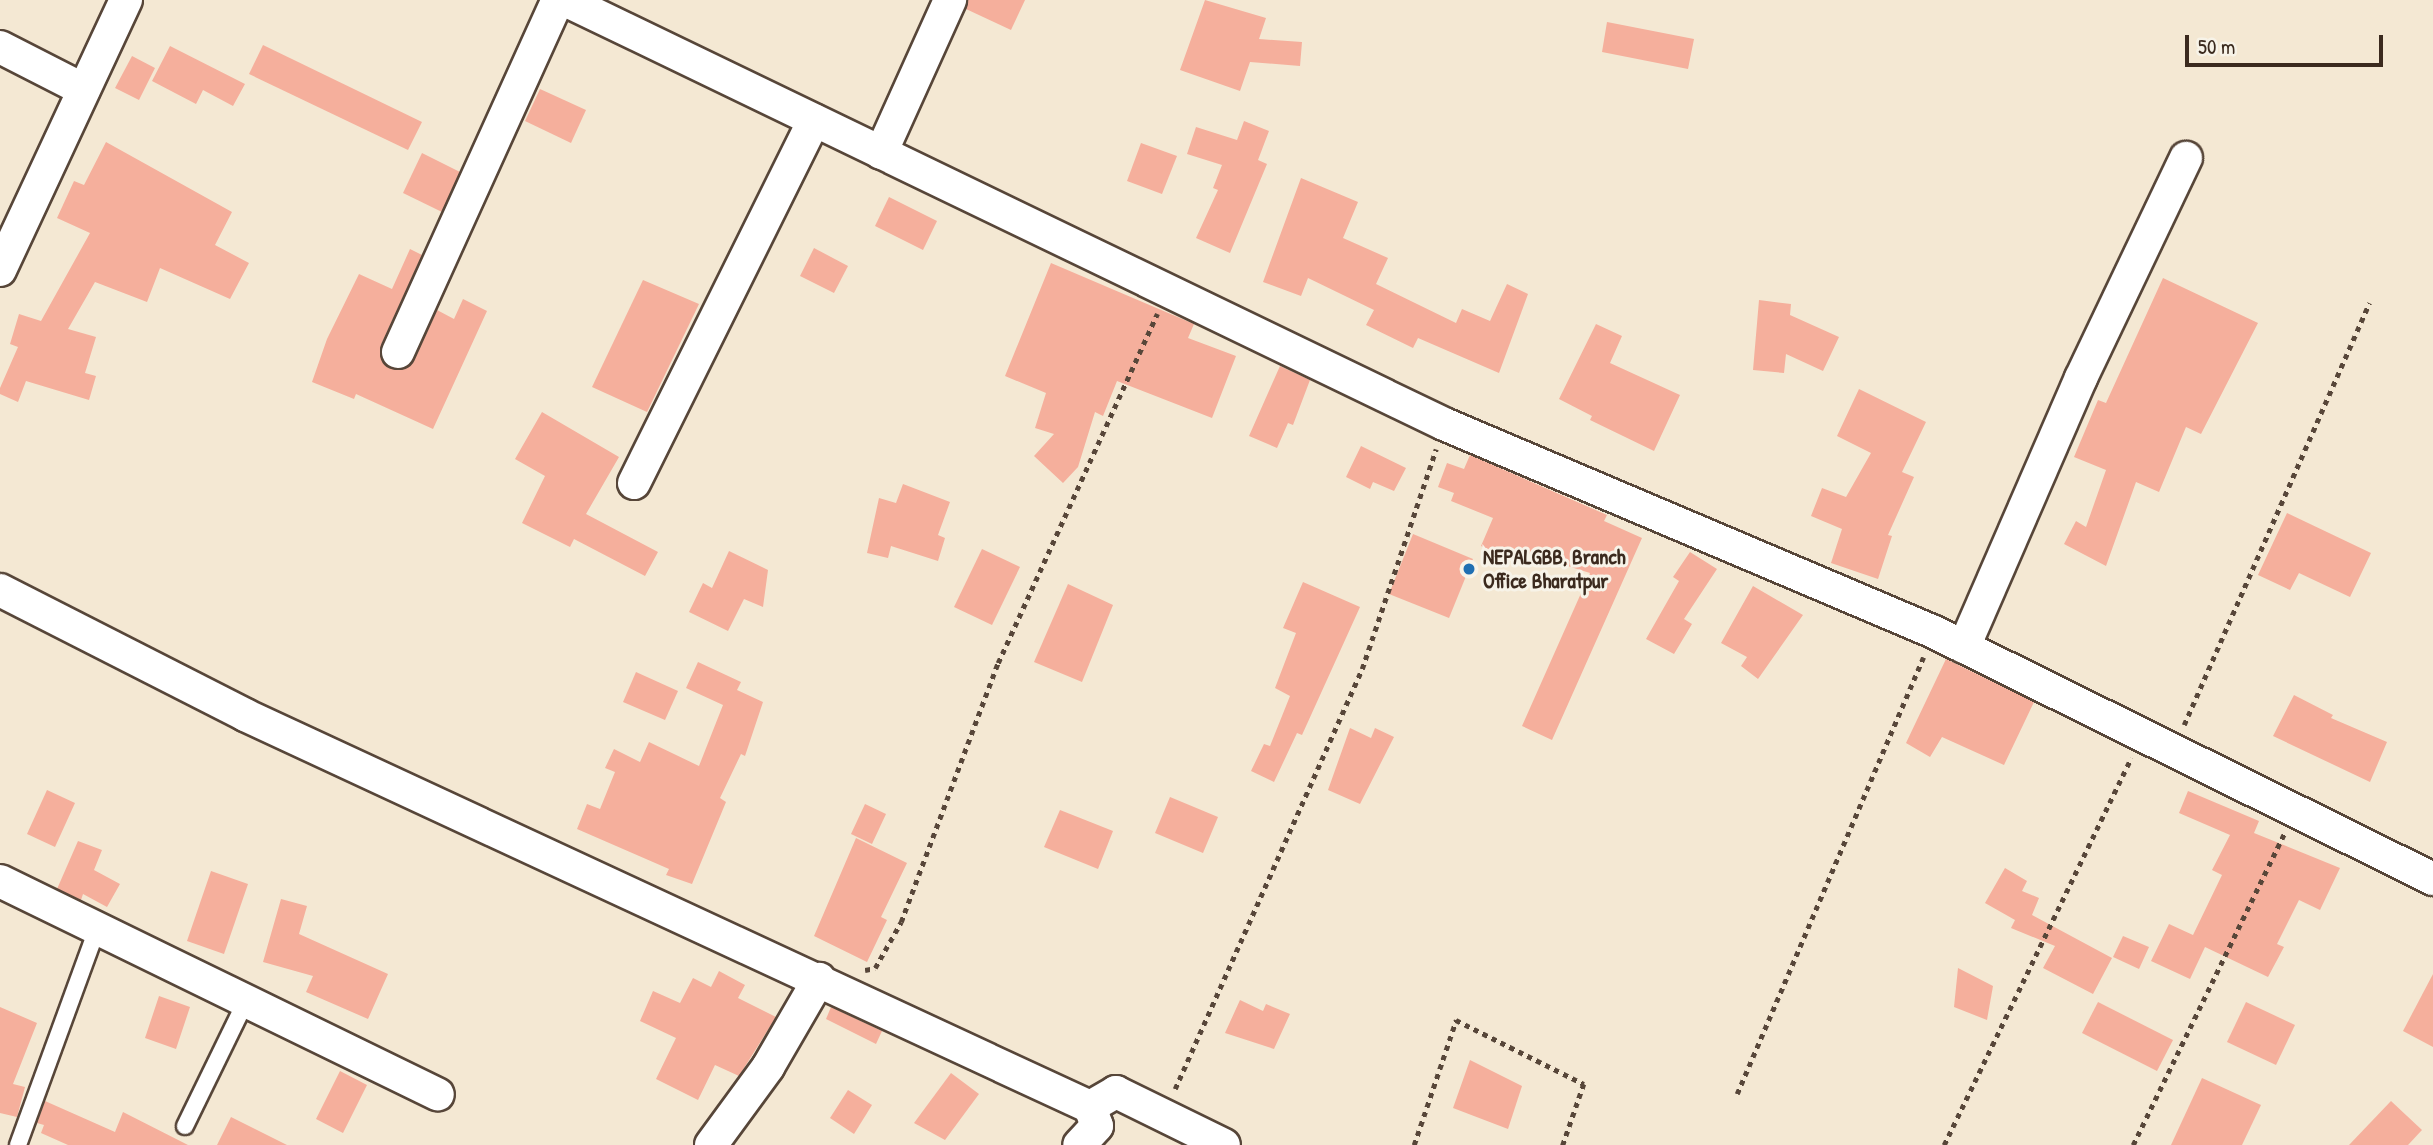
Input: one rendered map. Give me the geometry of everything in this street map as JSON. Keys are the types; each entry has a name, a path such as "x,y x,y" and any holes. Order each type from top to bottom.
{"street":[{"path":"0,270 126,0"},
{"path":"398,352 558,0"},
{"path":"565,0 1444,424 1934,632 2433,879"},
{"path":"881,153 950,0"},
{"path":"0,47 84,90"},
{"path":"634,484 814,120"},
{"path":"1965,647 2081,378 2186,159"},
{"path":"0,590 245,715 1090,1107 1097,1126 1079,1145"},
{"path":"0,881 438,1095"},
{"path":"711,1145 768,1067 819,979"},
{"path":"1090,1107 1116,1092 1224,1145"}],"lane":[{"path":"18,1145 97,929"},
{"path":"185,1126 246,1001"}],"path":[{"path":"819,979 875,968 901,922 998,663 1168,291"},
{"path":"2172,751 2368,303"},
{"path":"1163,1115 1362,669 1444,424"},
{"path":"1737,1094 1934,632"},
{"path":"1944,1145 2143,736"},
{"path":"2133,1145 2294,812"},
{"path":"1414,1145 1456,1020 1584,1084 1563,1145"}],"building":[{"path":"968,0 1025,0 1011,30 966,9"},
{"path":"1205,0 1266,18 1259,39 1302,42 1300,66 1250,62 1240,91 1180,70"},
{"path":"1607,22 1694,39 1688,69 1602,52"},
{"path":"263,45 422,122 408,150 249,74"},
{"path":"170,46 245,84 233,106 203,90 196,104 152,81"},
{"path":"132,56 155,68 139,100 115,88"},
{"path":"540,89 586,110 571,143 525,121"},
{"path":"1244,121 1269,131 1258,160 1267,164 1230,253 1196,238 1218,190 1213,188 1222,165 1187,154 1196,127 1237,140"},
{"path":"106,142 232,212 215,245 249,263 230,299 160,268 147,302 95,282 68,329 96,337 85,373 96,376 89,400 26,381 18,402 0,394 0,388 18,347 10,344 19,314 41,321 90,233 57,218 74,181 84,185"},
{"path":"1141,143 1177,156 1162,194 1127,181"},
{"path":"422,153 460,172 442,212 403,193"},
{"path":"1301,178 1358,202 1343,238 1388,258 1376,284 1456,323 1462,309 1490,321 1507,284 1528,294 1499,373 1418,338 1413,348 1366,325 1374,310 1308,278 1301,296 1263,282"},
{"path":"889,197 937,221 923,250 875,226"},
{"path":"814,248 848,266 834,293 800,276"},
{"path":"410,249 422,255 381,345 383,362 390,368 400,370 414,360 437,310 454,319 463,299 487,311 433,429 356,394 354,399 312,382 327,339 359,274 392,289"},
{"path":"1051,263 1194,324 1188,338 1236,356 1212,418 1117,381 1103,416 1095,412 1078,467 1063,483 1034,456 1054,434 1035,428 1046,393 1005,376"},
{"path":"2163,278 2258,323 2201,434 2186,427 2159,492 2136,482 2106,566 2064,544 2076,521 2086,527 2106,470 2074,457 2098,400 2106,403"},
{"path":"643,280 699,304 647,412 592,387"},
{"path":"1759,300 1791,304 1790,315 1839,337 1823,371 1786,354 1784,373 1753,370"},
{"path":"1596,324 1622,336 1610,363 1680,395 1654,451 1590,420 1592,416 1559,399"},
{"path":"1280,366 1310,380 1293,425 1288,423 1277,448 1249,436"},
{"path":"1859,389 1926,422 1902,472 1914,477 1888,535 1892,536 1878,579 1831,563 1842,529 1811,516 1822,488 1846,497 1871,453 1837,436"},
{"path":"542,412 619,457 586,514 658,552 645,576 574,539 570,547 522,523 545,476 515,459"},
{"path":"1361,446 1406,468 1394,491 1373,482 1370,489 1346,477"},
{"path":"1470,455 1607,515 1604,521 1642,538 1552,740 1522,726 1590,573 1529,554 1523,566 1481,546 1493,518 1451,501 1454,493 1438,487 1447,463 1464,469"},
{"path":"903,484 950,502 938,535 945,538 938,561 891,546 888,558 867,553 879,498 896,503"},
{"path":"2287,513 2371,553 2350,597 2299,573 2290,590 2258,575"},
{"path":"1413,534 1473,559 1449,618 1389,594"},
{"path":"982,549 1020,567 992,625 954,607"},
{"path":"729,551 768,570 763,607 744,599 728,631 689,612 703,583 712,588"},
{"path":"1690,552 1717,569 1684,619 1692,624 1674,654 1646,639 1679,581 1673,577"},
{"path":"1303,582 1360,607 1302,735 1297,733 1274,782 1251,771 1264,744 1270,746 1290,696 1275,688 1296,633 1283,628"},
{"path":"1068,584 1113,605 1082,682 1034,662"},
{"path":"1753,586 1803,615 1758,679 1741,666 1747,657 1721,643"},
{"path":"1946,659 2034,702 2004,765 1942,737 1930,757 1906,743"},
{"path":"698,662 741,682 737,690 763,702 745,756 741,754 720,798 726,802 692,884 666,875 669,869 577,829 587,804 600,809 615,772 605,768 614,749 640,762 649,742 699,766 723,705 686,688"},
{"path":"636,672 678,691 665,720 623,702"},
{"path":"2294,695 2333,715 2331,718 2387,742 2370,782 2273,736"},
{"path":"1350,728 1371,738 1375,728 1394,737 1360,804 1328,790"},
{"path":"47,790 75,803 55,847 27,834"},
{"path":"2188,791 2259,821 2254,833 2340,868 2320,910 2299,900 2277,944 2284,947 2268,977 2205,947 2190,979 2151,961 2169,924 2193,935 2222,875 2212,870 2230,835 2179,813"},
{"path":"1170,797 1218,817 1203,853 1155,833"},
{"path":"865,804 886,814 872,844 851,834"},
{"path":"1060,810 1113,831 1098,869 1044,847"},
{"path":"856,838 907,863 881,917 887,920 867,962 814,936"},
{"path":"78,841 102,850 94,870 120,884 107,907 83,894 81,900 57,889"},
{"path":"2005,868 2027,881 2022,891 2039,898 2032,915 2112,958 2093,994 2043,968 2055,946 2011,928 2015,920 1985,903"},
{"path":"211,871 248,884 224,954 187,941"},
{"path":"281,899 307,906 299,934 388,974 368,1019 306,992 313,976 263,962"},
{"path":"2123,936 2149,947 2139,969 2113,957"},
{"path":"1958,968 1993,986 1987,1020 1954,1007"},
{"path":"719,971 745,985 738,998 776,1017 739,1076 715,1065 698,1100 656,1079 676,1038 640,1021 653,991 680,1003 693,978 711,987"},
{"path":"2433,974 2433,1047 2403,1031"},
{"path":"159,996 190,1007 176,1049 145,1038"},
{"path":"1240,1000 1263,1011 1266,1004 1290,1014 1274,1049 1225,1033"},
{"path":"2098,1002 2173,1040 2157,1071 2082,1033"},
{"path":"2246,1002 2295,1025 2276,1065 2227,1042"},
{"path":"0,1007 37,1023 13,1084 25,1087 17,1117 0,1113"},
{"path":"831,1007 882,1031 876,1044 826,1019"},
{"path":"1470,1060 1522,1086 1508,1129 1453,1108"},
{"path":"340,1071 367,1085 343,1133 316,1119"},
{"path":"951,1073 979,1094 945,1140 914,1123"},
{"path":"2202,1078 2261,1105 2242,1145 2171,1145"},
{"path":"848,1090 872,1105 854,1134 830,1118"},
{"path":"45,1101 115,1132 123,1112 188,1145 68,1145 41,1133 44,1125 37,1123"},
{"path":"2391,1101 2422,1130 2408,1145 2349,1145"},
{"path":"231,1117 287,1145 217,1145"}],"place":[{"name":"NEPALGBB, Branch Office Bharatpur","path":"1469,569"}]}
